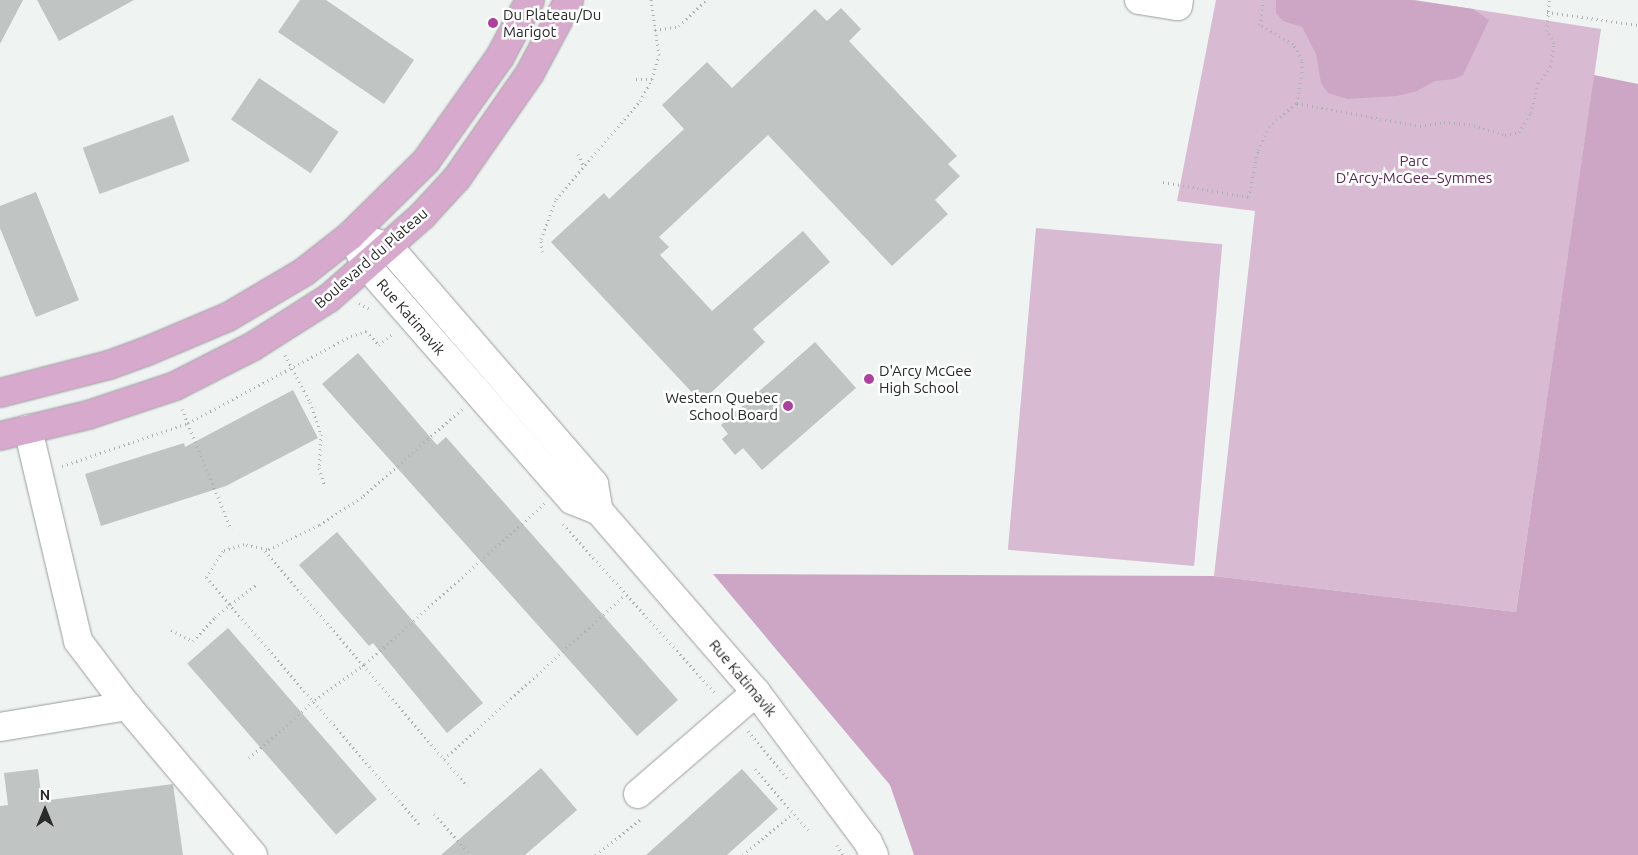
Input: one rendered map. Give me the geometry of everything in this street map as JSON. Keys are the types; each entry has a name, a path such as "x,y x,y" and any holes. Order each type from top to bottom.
{"main road":[{"name":"Boulevard du Plateau","path":"0,393 109,365 228,317 304,272 351,235 426,161 450,130 500,57 530,0"},
{"name":"Boulevard du Plateau","path":"0,436 133,401 212,370 292,324 329,298 422,216 479,149 530,73 568,0"}],"street":[{"path":"1139,0 1178,6 1179,0"},
{"path":"351,235 388,246"},
{"name":"Rue Katimavik","path":"351,235 366,266 572,500 599,511 756,692 868,842 874,855"},
{"name":"Rue Katimavik","path":"388,246 594,484 599,511"},
{"path":"28,429 78,642 127,706 253,855"},
{"path":"638,794 756,692"},
{"path":"0,727 127,706"}],"path":[{"path":"542,252 541,239 556,199 583,165 640,101 652,79 659,55 651,0"},
{"path":"655,30 679,26 706,0"},
{"path":"1163,182 1249,197 1258,150 1265,135 1277,118 1297,103 1302,60 1293,44 1260,26 1263,0"},
{"path":"1297,103 1420,126 1444,122 1469,124 1505,135 1519,132 1531,113 1538,83 1551,66 1554,43 1547,31 1549,0"},
{"path":"1548,12 1638,25"},
{"path":"636,79 652,79"},
{"path":"578,154 583,165"},
{"path":"359,302 374,311"},
{"path":"39,473 188,424 351,336 366,331 379,345 398,329"},
{"path":"284,353 321,434 319,468 325,486"},
{"path":"179,402 231,528"},
{"path":"420,825 315,700 206,577 223,551 244,544 268,549 318,525 362,497 465,406 471,413"},
{"path":"539,495 551,510"},
{"path":"249,758 315,700 365,664 545,503"},
{"path":"557,517 732,712 790,782"},
{"path":"268,549 265,551 365,664 467,786"},
{"path":"171,630 192,641 256,585"},
{"path":"444,759 625,594"},
{"path":"755,770 808,830"},
{"path":"743,855 793,812"},
{"path":"434,814 471,855"},
{"path":"834,840 844,855"}],"green space":[{"name":"Parc D'Arcy-McGee–Symmes","path":"1216,0 1415,0 1601,29 1516,612 1214,576 1255,211 1177,201"},
{"path":"1036,228 1222,244 1194,566 1008,550"}],"shaded area":[{"path":"1276,0 1411,0 1473,9 1489,20 1463,75 1454,79 1435,81 1417,91 1397,96 1347,99 1328,93 1321,83 1316,54 1302,27 1283,21 1276,13"},
{"path":"1594,75 1638,84 1638,855 914,855 890,785 713,574 1214,576 1516,612"}],"building":[{"path":"0,0 23,0 0,44"},
{"path":"37,0 134,0 59,41"},
{"path":"300,0 326,0 414,60 384,104 278,32"},
{"path":"841,8 861,29 849,41 957,156 948,164 960,176 935,200 948,214 892,266 768,135 659,237 669,247 660,255 712,311 803,231 830,262 753,329 765,342 701,402 551,242 604,193 609,199 684,129 662,105 707,62 732,88 815,9 827,21"},
{"path":"259,78 339,132 311,173 231,119"},
{"path":"173,115 190,161 100,194 83,148"},
{"path":"36,192 79,300 36,317 0,228 0,206"},
{"name":"Western Quebec School Board","path":"815,342 856,388 762,470 743,448 735,455 722,439 728,434 721,425"},
{"path":"358,353 437,445 446,437 678,700 637,736 322,384"},
{"path":"293,390 318,438 226,486 101,526 85,474 184,443 185,447"},
{"path":"337,532 483,703 447,733 373,643 369,646 299,565"},
{"path":"228,628 377,799 336,835 187,663"},
{"path":"541,768 577,810 525,855 441,855"},
{"path":"38,769 42,801 173,784 183,855 0,855 0,806 8,805 4,773"},
{"path":"742,769 778,809 727,855 646,855"}],"place":[{"name":"Du Plateau/Du Marigot","path":"493,23"},
{"name":"D'Arcy McGee High School","path":"869,379"},
{"name":"Western Quebec School Board","path":"788,406"}]}
